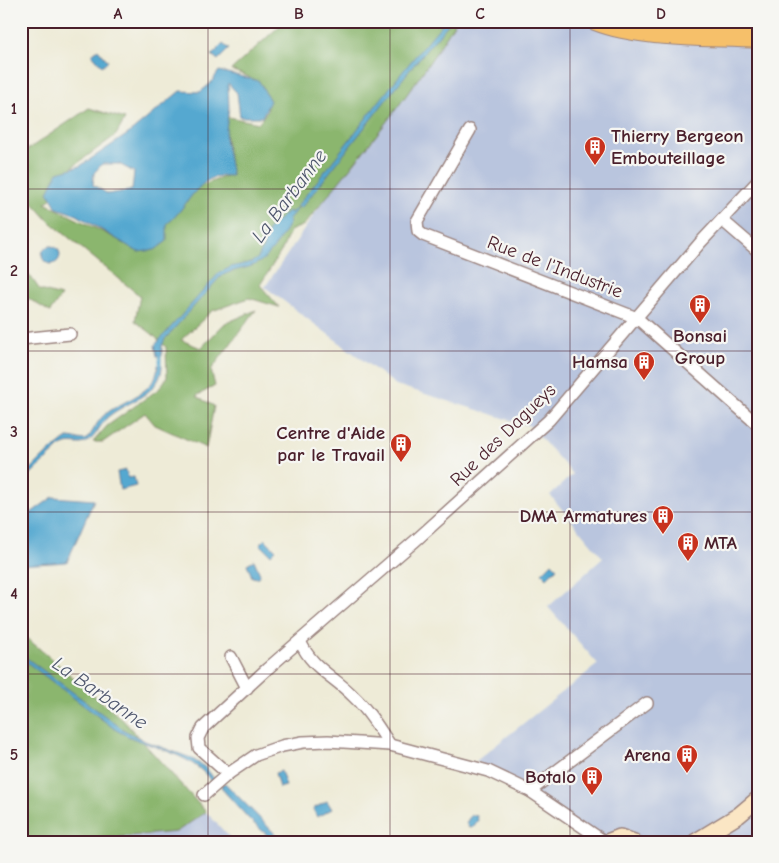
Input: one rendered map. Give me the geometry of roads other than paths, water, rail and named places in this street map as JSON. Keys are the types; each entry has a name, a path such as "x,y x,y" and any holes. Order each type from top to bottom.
{"main road":[{"path":"596,21 629,30 653,33 758,39"},
{"path":"695,842 739,815 758,799"},
{"path":"606,842 620,838 634,842"}],"street":[{"name":"Rue de l'Industrie","path":"470,130 417,221 418,231 423,235 637,318 758,425"},
{"name":"Rue des Dagueys","path":"228,774 199,748 198,738 203,728 416,541 549,420 758,181"},
{"path":"722,220 758,251"},
{"path":"21,339 70,334"},
{"path":"300,642 305,654 331,679 353,695 390,745"},
{"path":"231,657 247,688"},
{"path":"530,791 647,703"},
{"path":"204,796 228,774 256,755 282,746 303,742 328,741 390,745 488,771 530,791 606,842"}],"water":[{"path":"445,21 451,21 412,67 301,208 297,206 407,66"},
{"path":"223,44 229,49 218,60 212,55"},
{"path":"98,49 108,61 102,66 92,54"},
{"path":"219,71 259,81 270,101 262,117 240,117 237,93 228,83 229,107 225,138 232,176 214,177 205,182 193,194 167,224 167,241 155,250 138,252 77,215 57,208 48,192 58,172 80,166 128,134 180,91 200,92 210,84","holes":["102,164 119,164 134,172 132,190 108,194 93,185 94,173"]},
{"path":"297,207 288,220 290,222 283,234 266,257 254,265 220,277 165,339 162,346 162,356 157,356 155,345 219,273 231,267 252,262 258,258 269,229 288,211 291,213"},
{"path":"51,246 57,249 60,255 57,261 51,264 45,261 42,255 45,249"},
{"path":"158,365 162,365 161,375 150,390 109,416 87,442 61,446 21,483 21,479 44,456 64,440 68,438 86,440 102,417 145,390 152,383"},
{"path":"126,470 128,478 134,477 136,486 120,490 117,472"},
{"path":"53,497 94,500 67,562 21,565 21,520"},
{"path":"265,539 276,550 271,555 260,544"},
{"path":"254,560 260,574 257,578 252,577 247,564"},
{"path":"552,563 557,568 547,578 542,573"},
{"path":"21,654 124,730 145,741 191,758 206,768 215,780 211,781 202,771 180,756 116,730 21,658"},
{"path":"281,771 286,786 279,788 275,773"},
{"path":"225,783 283,842 275,842 250,820 222,789 222,784"},
{"path":"327,801 332,809 317,817 313,809"},
{"path":"471,815 477,816 478,820 473,827 469,828 466,823"}],"waterway":[{"name":"La Barbanne","path":"160,353 160,367"}],"place":[{"name":"Thierry Bergeon Embouteillage","path":"595,166"},
{"name":"Bonsai Group","path":"700,324"},
{"name":"Hamsa","path":"644,381"},
{"name":"Centre d'Aide par le Travail","path":"401,463"},
{"name":"DMA Armatures","path":"663,535"},
{"name":"MTA","path":"688,562"},
{"name":"Arena","path":"687,774"},
{"name":"Botalo","path":"592,796"}]}
